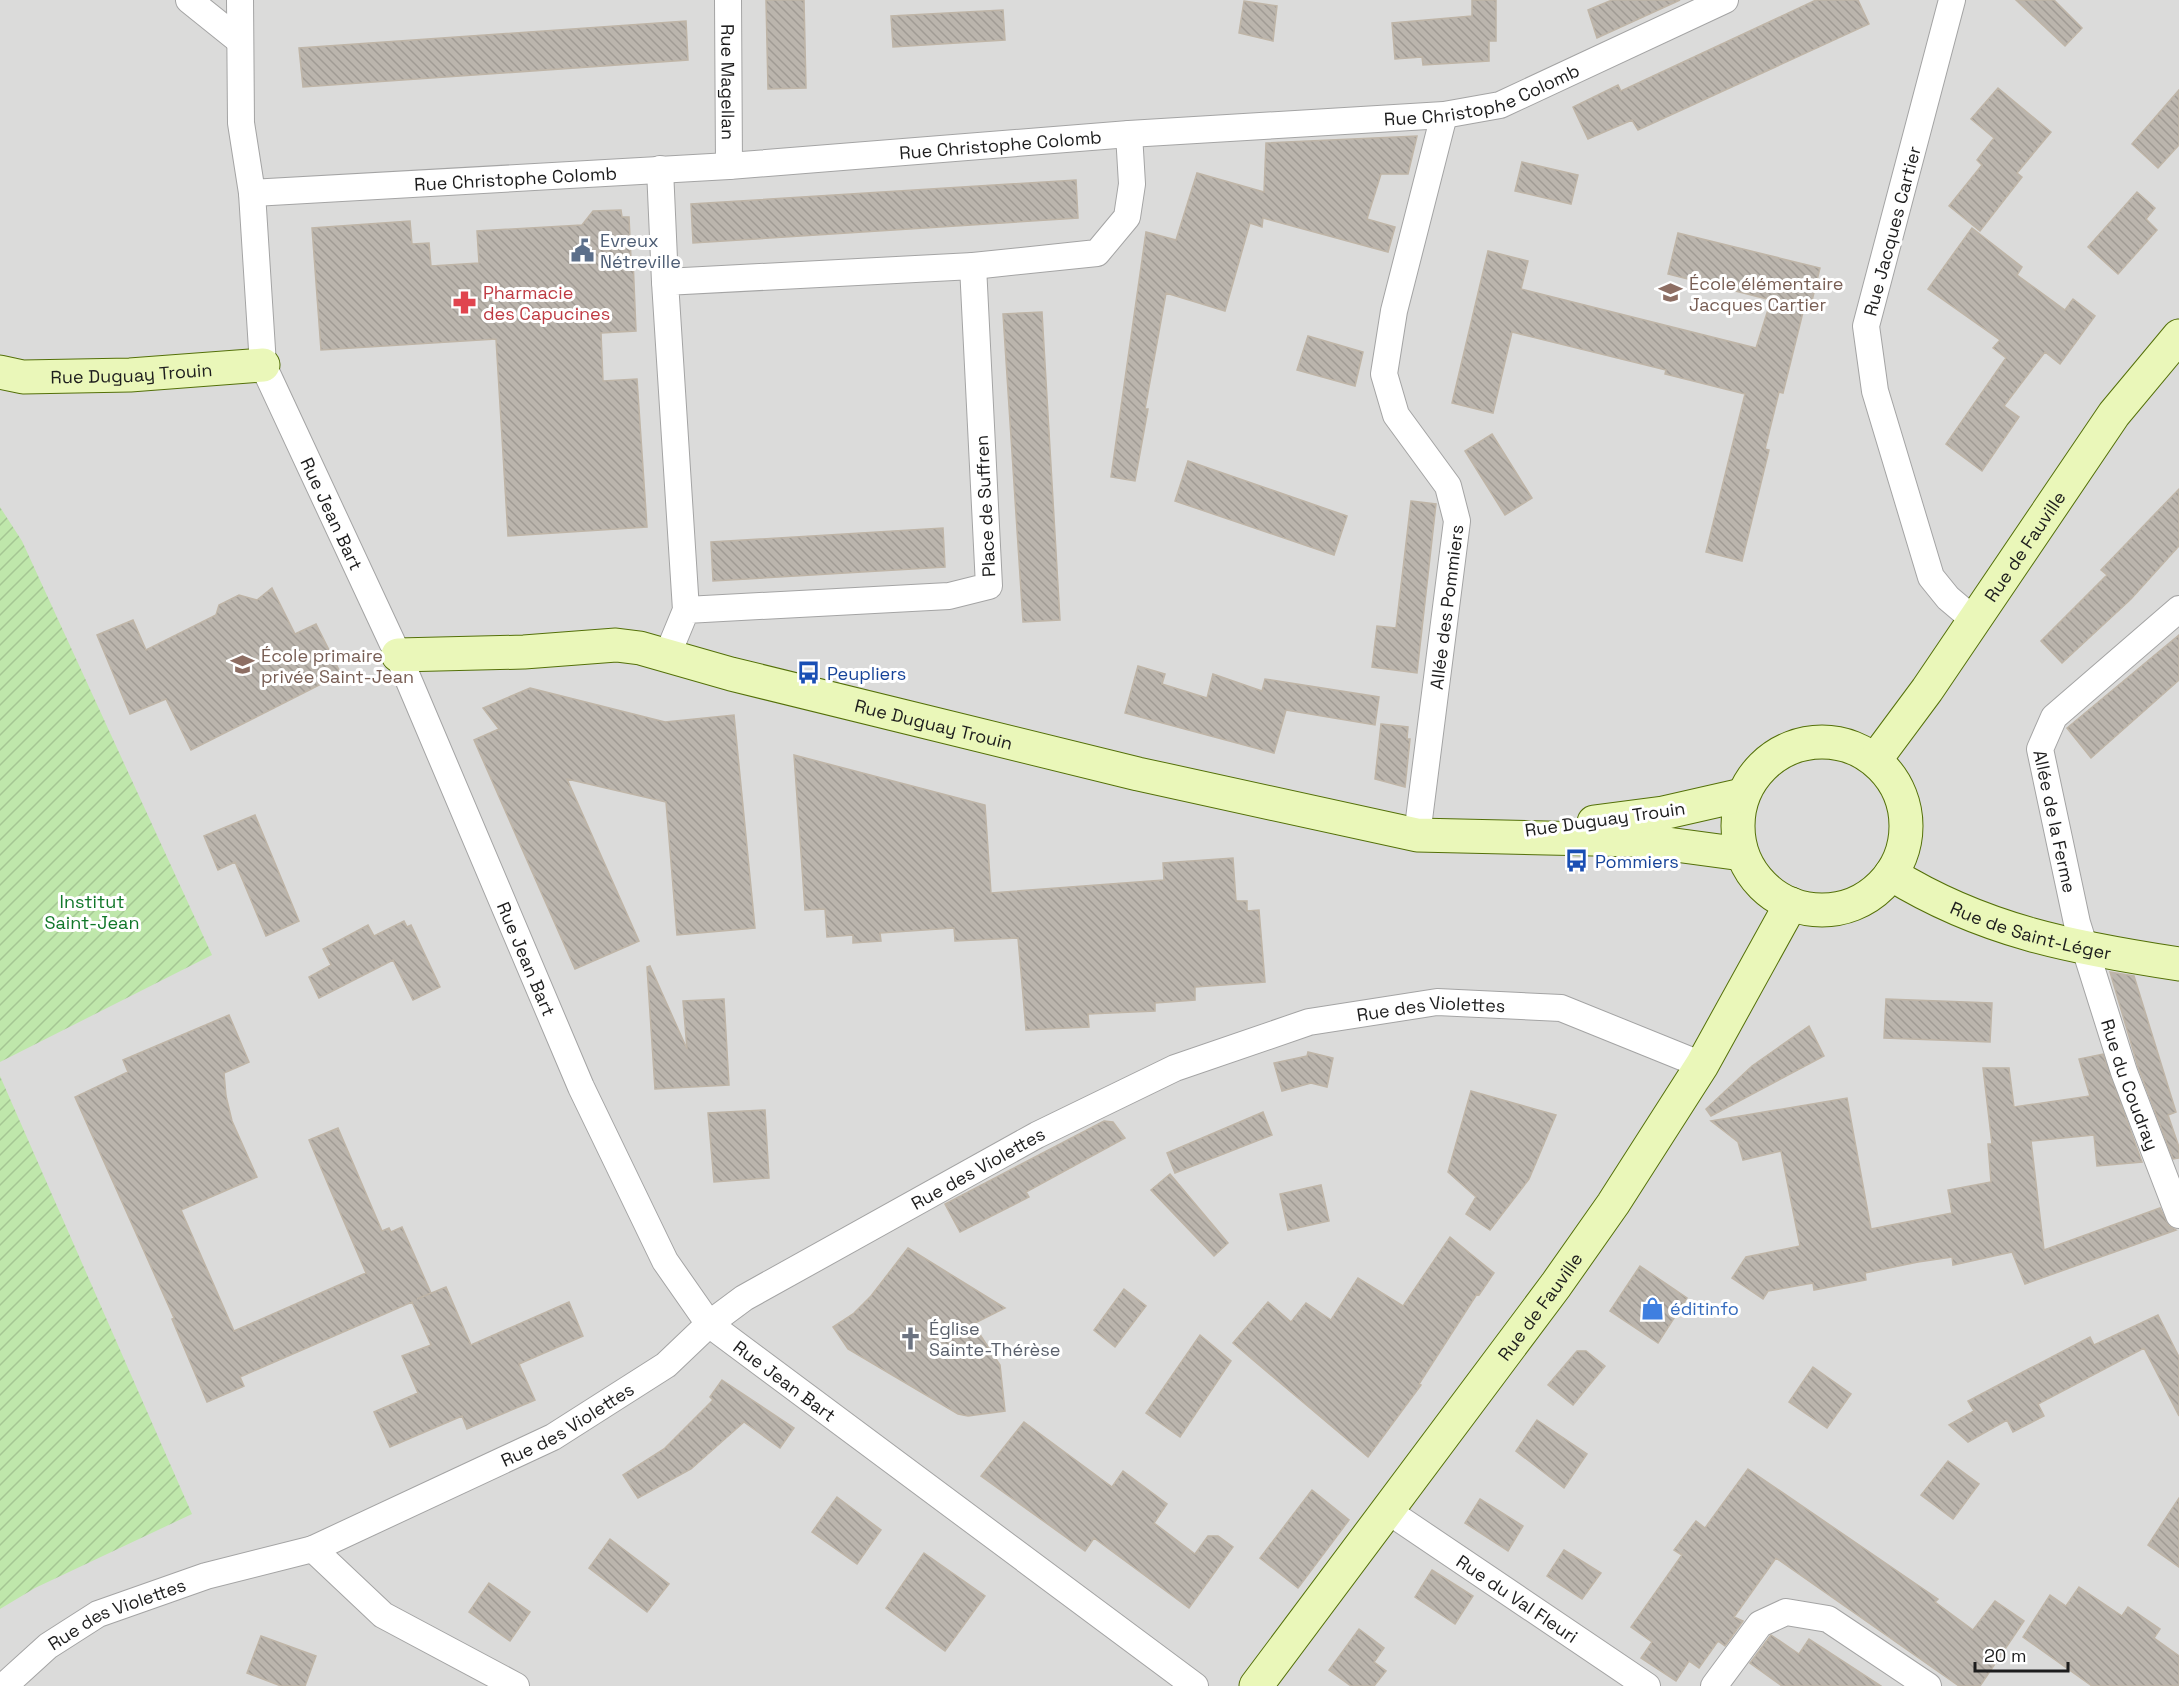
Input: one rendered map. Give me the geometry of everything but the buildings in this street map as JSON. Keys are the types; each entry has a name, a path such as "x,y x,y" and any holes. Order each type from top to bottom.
{"street":[{"path":"189,0 240,41"},
{"name":"Rue Jean Bart","path":"240,0 241,123 252,194 263,365 398,655 562,1045 664,1261 709,1324 1195,1686"},
{"name":"Rue Magellan","path":"728,0 729,166"},
{"name":"Rue Christophe Colomb","path":"252,194 729,166 1129,134 1444,115 1500,105 1725,0"},
{"name":"Rue Jacques Cartier","path":"1952,0 1866,326 1875,391 1931,578 1948,598 1974,620"},
{"name":"Allée des Pommiers","path":"1418,835 1456,521 1448,486 1396,415 1384,374 1394,311 1444,115"},
{"path":"664,282 973,266 1097,253 1127,217 1132,184 1129,134"},
{"path":"660,169 664,282 686,610 667,656"},
{"name":"Place de Suffren","path":"686,610 949,596 989,586 973,266"},
{"name":"Rue de Fauville","path":"1875,760 1927,690 2114,414 2179,336"},
{"name":"Rue Duguay Trouin","path":"0,372 23,377 130,375 263,365"},
{"name":"Allée de la Ferme","path":"2087,950 2077,923 2063,868 2040,748 2054,717 2179,609"},
{"name":"Rue Duguay Trouin","path":"398,655 524,652 616,645 640,648 1138,774 1418,835 1638,840 1742,854"},
{"path":"1817,741 1848,745 1875,760 1896,784 1906,814 1904,845 1891,874 1872,894 1846,906 1818,910 1791,904 1770,892 1753,875 1742,854 1737,825 1742,795 1761,766 1787,748 1817,741"},
{"name":"Rue Duguay Trouin","path":"1467,837 1663,813 1742,795"},
{"name":"Rue de Saint-Léger","path":"1891,874 1927,896 2026,935 2087,950 2179,964"},
{"name":"Rue de Fauville","path":"1256,1686 1556,1285 1612,1204 1702,1065 1791,904"},
{"name":"Rue du Coudray","path":"2087,950 2124,1072 2179,1215"},
{"name":"Rue des Violettes","path":"4,1686 48,1646 98,1614 206,1576 313,1549 553,1437 666,1365 709,1324 744,1298 1037,1135 1175,1068 1309,1022 1437,1002 1561,1008 1702,1065"},
{"name":"Rue du Val Fleuri","path":"1388,1511 1647,1686"},
{"path":"313,1549 383,1615 516,1686"},
{"path":"1714,1686 1760,1624 1786,1612 1828,1620 1928,1686"}],"shaded area":[{"path":"0,0 2179,0 2179,1686 0,1686"}],"green space":[{"name":"Institut Saint-Jean","path":"0,507 22,541 212,955 0,1062"},
{"path":"0,1076 192,1514 35,1588 0,1609"}],"place":[{"name":"Evreux Nétreville","path":"582,250"},
{"name":"École élémentaire Jacques Cartier","path":"1671,293"},
{"name":"Pharmacie des Capucines","path":"465,302"},
{"name":"École primaire privée Saint-Jean","path":"243,665"},
{"name":"Peupliers","path":"809,673"},
{"name":"Pommiers","path":"1577,861"},
{"name":"éditinfo","path":"1652,1308"},
{"name":"Église Sainte-Thérèse","path":"911,1338"}]}
